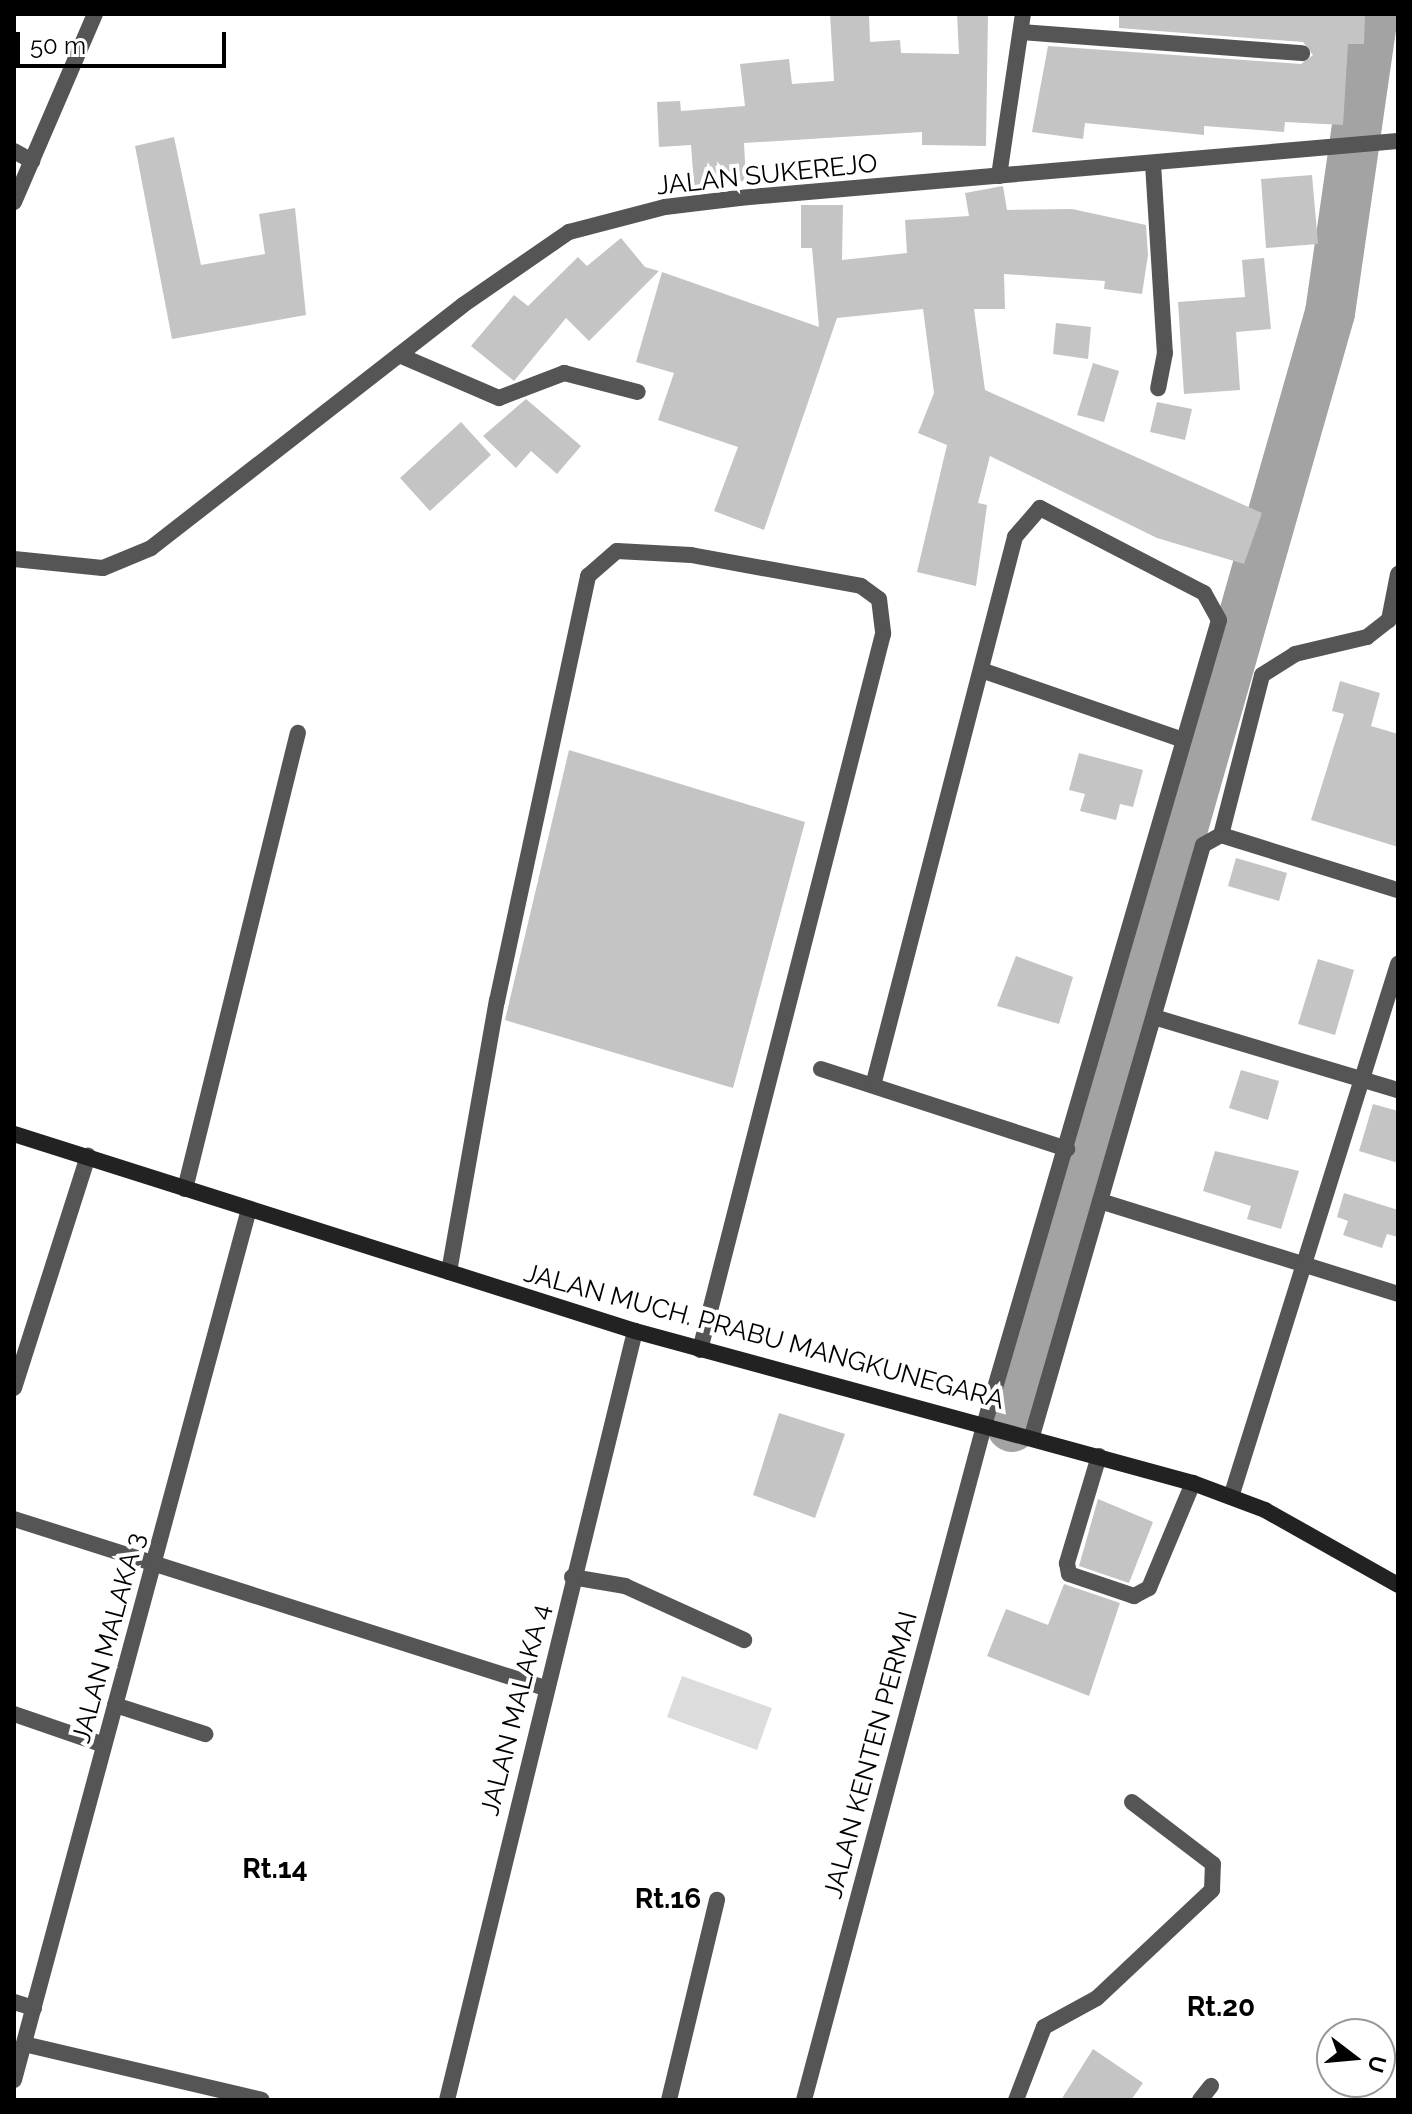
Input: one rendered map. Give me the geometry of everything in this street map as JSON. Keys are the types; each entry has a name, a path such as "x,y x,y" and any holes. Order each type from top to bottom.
{"main road":[{"name":"JALAN MUCH. PRABU MANGKUNEGARA","path":"14,1134 635,1331 985,1422 1193,1483 1231,1497 1398,1585"}],"street":[{"path":"14,202 95,14"},
{"path":"999,176 1023,14"},
{"path":"1021,32 1302,53"},
{"name":"JALAN SUKEREJO","path":"14,559 80,568 123,563 399,355 569,232 665,207 1398,141"},
{"path":"14,151 32,161"},
{"path":"1153,164 1165,353 1158,388"},
{"path":"399,355 499,398 564,373 638,392"},
{"name":"JALAN KENTEN PERMAI","path":"804,2100 985,1422 1215,635 1216,609 1204,593 1040,508 1015,537 981,670"},
{"path":"449,1272 497,1001 588,576 617,551 707,557 861,586 879,599 883,634 700,1350"},
{"path":"1221,835 1262,675 1295,654 1367,637 1393,621 1398,574"},
{"path":"874,1082 981,670 1183,740"},
{"path":"185,1189 298,733"},
{"path":"1032,1436 1203,845 1221,835 1398,890"},
{"path":"1231,1497 1300,1266 1398,964"},
{"path":"1154,1017 1398,1090"},
{"path":"821,1069 874,1082 1067,1149"},
{"path":"14,1388 88,1156"},
{"path":"1100,1201 1300,1266 1398,1294"},
{"name":"JALAN MALAKA 3","path":"14,2080 249,1209"},
{"name":"JALAN MALAKA 4","path":"447,2100 572,1577 635,1331"},
{"path":"1099,1456 1067,1563 1069,1574 1134,1596 1149,1588 1193,1483"},
{"path":"14,1519 153,1567 545,1688"},
{"path":"572,1577 625,1586 744,1640"},
{"path":"115,1705 205,1734"},
{"path":"14,1714 104,1745"},
{"path":"1016,2100 1044,2027 1097,1998 1212,1890 1213,1864 1132,1802"},
{"path":"669,2100 717,1900"},
{"path":"14,2002 34,2008"},
{"path":"24,2044 262,2100"},
{"path":"1200,2100 1211,2086"}],"shaded area":[{"path":"682,1676 772,1708 757,1750 667,1717"}],"building":[{"path":"830,14 869,14 870,42 900,40 901,53 959,54 957,14 988,14 986,146 922,145 922,132 744,143 746,181 694,185 691,145 659,147 657,102 680,101 681,111 745,106 740,64 789,59 792,84 834,81"},
{"path":"1119,14 1365,14 1364,44 1348,44 1343,125 1285,122 1284,132 1204,126 1204,135 1085,123 1083,139 1032,132 1048,46 1301,64 1313,55 1303,42 1119,28"},
{"path":"174,137 201,265 265,254 259,214 295,208 306,315 172,339 135,146"},
{"path":"1312,175 1318,244 1266,248 1261,179"},
{"path":"1003,186 1007,210 1072,209 1146,225 1148,255 1142,294 1104,289 1105,281 1004,274 1005,309 974,309 985,390 1262,513 1244,564 1157,538 990,456 978,503 987,505 976,586 917,572 947,445 918,433 934,393 923,309 837,318 764,530 714,511 738,447 658,420 674,373 636,362 662,272 819,327 812,248 801,248 801,205 843,205 842,260 907,253 905,220 969,216 965,193"},
{"path":"621,238 645,267 659,271 589,341 566,318 514,381 471,346 514,295 528,306 578,257 587,266"},
{"path":"1264,258 1271,329 1236,332 1240,390 1184,394 1178,302 1245,297 1242,260"},
{"path":"1056,323 1091,327 1088,359 1053,354"},
{"path":"1093,363 1119,371 1104,422 1077,415"},
{"path":"526,399 581,446 557,474 531,451 516,468 483,436"},
{"path":"1157,402 1192,409 1185,440 1150,432"},
{"path":"461,422 491,455 430,511 400,478"},
{"path":"1340,681 1380,693 1371,726 1398,734 1398,847 1311,820 1344,714 1332,711"},
{"path":"569,750 805,822 733,1088 505,1020"},
{"path":"1079,753 1143,770 1133,807 1120,804 1116,820 1080,811 1085,794 1069,790"},
{"path":"1236,858 1287,873 1279,901 1228,886"},
{"path":"1016,956 1073,977 1059,1024 997,1006"},
{"path":"1318,959 1354,970 1335,1035 1298,1024"},
{"path":"1241,1070 1279,1081 1268,1120 1229,1108"},
{"path":"1373,1104 1398,1111 1398,1163 1359,1151"},
{"path":"1215,1151 1299,1171 1281,1229 1247,1219 1251,1206 1203,1191"},
{"path":"1344,1193 1398,1210 1398,1237 1387,1234 1382,1248 1343,1235 1348,1221 1337,1217"},
{"path":"779,1413 845,1434 815,1518 753,1495"},
{"path":"1098,1499 1153,1522 1129,1583 1079,1566"},
{"path":"1064,1584 1120,1603 1089,1696 987,1656 1006,1609 1048,1625"},
{"path":"1093,2049 1143,2083 1131,2100 1061,2100"}],"waterway":[{"path":"1012,1427 1330,313 1373,14"}],"district":[{"name":"Rt.14","path":"275,1869"},
{"name":"Rt.16","path":"668,1899"},
{"name":"Rt.20","path":"1221,2007"}]}
